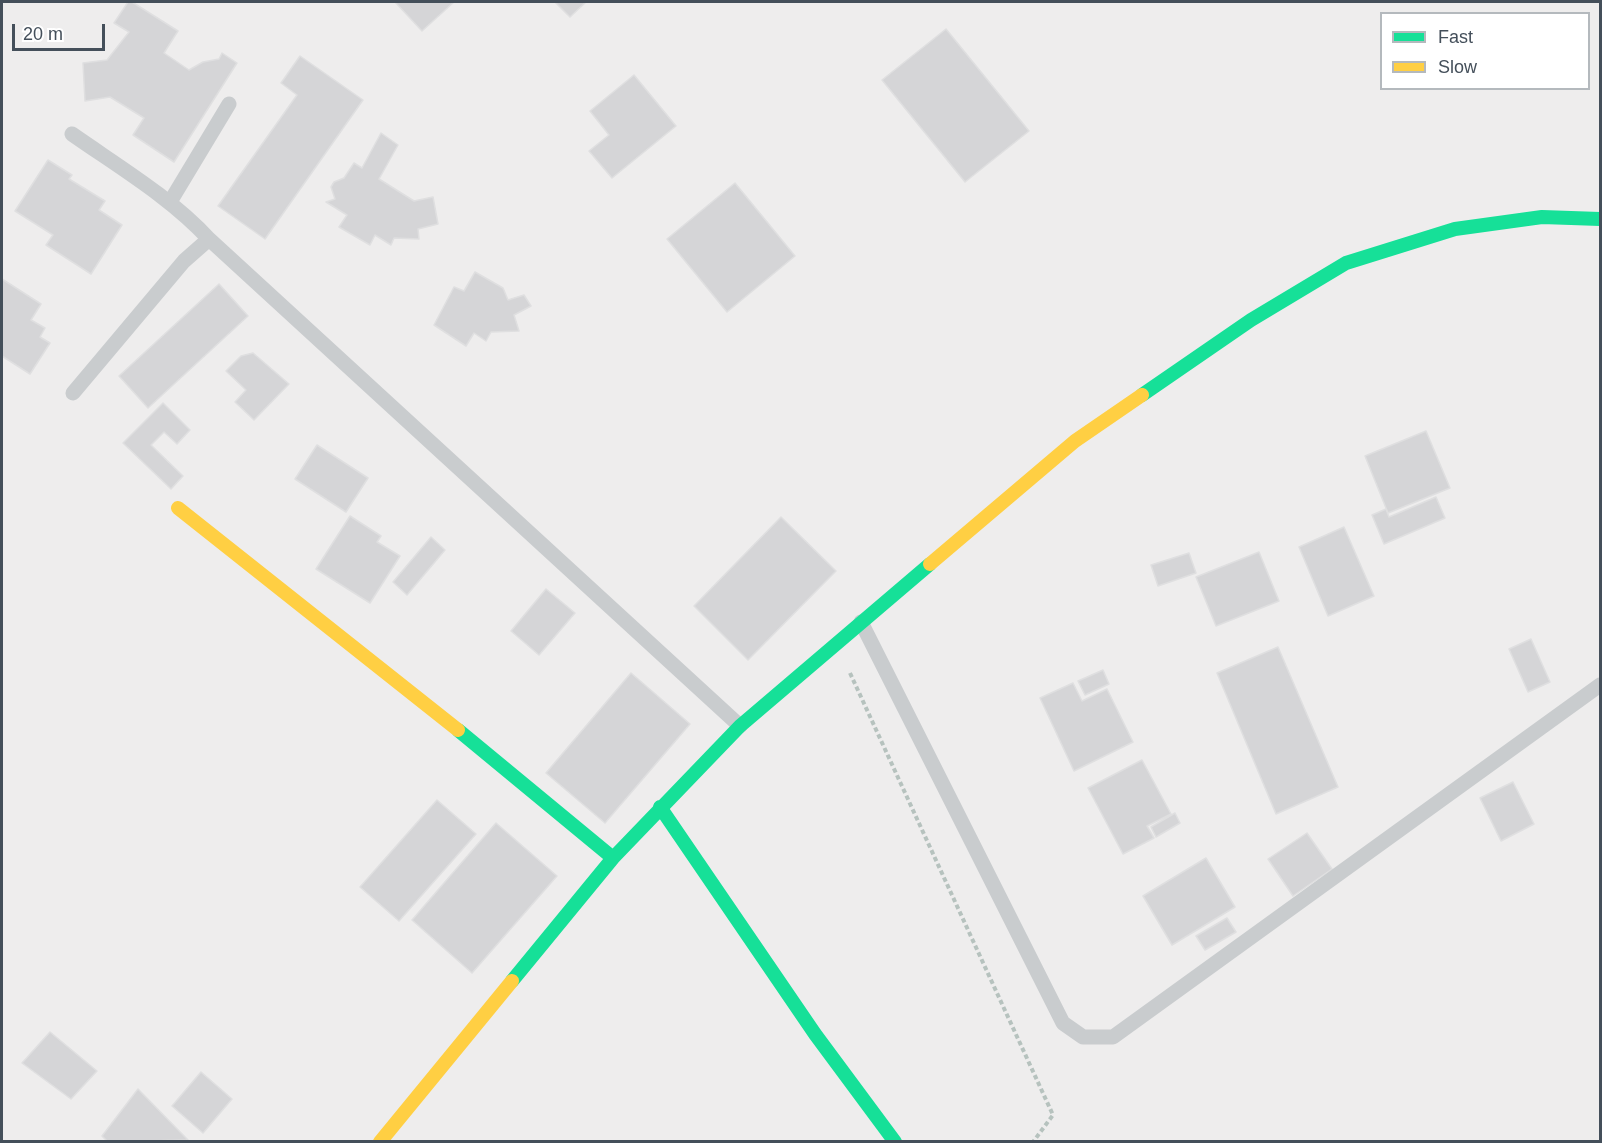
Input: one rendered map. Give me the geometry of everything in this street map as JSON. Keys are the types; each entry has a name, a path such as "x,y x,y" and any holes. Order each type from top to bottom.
{"street":[{"path":"380,1142 613,858 740,726 1075,441 1251,320 1346,263 1455,230 1542,217 1600,219"},
{"path":"178,508 485,751 613,858"},
{"path":"660,807 815,1034 895,1142"}],"lane":[{"path":"170,202 229,104"},
{"path":"72,134 170,202 193,222 740,726"},
{"path":"73,393 184,261 209,239"},
{"path":"861,622 1064,1023 1083,1037 1113,1037 1600,685"}],"path":[{"path":"837,645 1053,1115 1033,1142"}],"building":[{"path":"128,2 132,2 178,31 164,53 189,70 203,62 219,59 222,53 237,63 174,162 133,135 144,118 110,97 85,101 83,63 107,60 129,32 114,23"},
{"path":"395,2 454,2 422,31"},
{"path":"555,2 586,2 570,17"},
{"path":"946,29 1029,131 965,182 882,80"},
{"path":"300,56 363,100 265,239 218,206 297,95 281,83"},
{"path":"634,75 676,126 612,178 589,151 609,135 590,111"},
{"path":"381,133 398,145 379,179 414,201 433,197 438,224 418,229 419,239 394,238 391,245 375,235 370,245 339,227 347,215 326,202 335,199 331,187 334,182 344,178 354,163 362,168"},
{"path":"48,160 72,175 69,179 105,201 99,210 122,225 91,274 46,245 53,235 15,211"},
{"path":"735,183 795,256 727,312 667,239"},
{"path":"475,272 503,288 508,300 524,295 531,306 514,315 519,331 491,332 486,341 474,333 466,346 434,325 454,287 464,291"},
{"path":"2,279 41,304 31,320 45,328 40,337 50,343 30,374 2,356"},
{"path":"219,284 248,316 148,408 119,376"},
{"path":"253,353 289,384 254,420 235,402 246,390 226,371 241,356"},
{"path":"163,403 190,430 177,444 164,432 151,445 183,476 171,489 123,443"},
{"path":"1426,431 1450,488 1388,513 1365,456"},
{"path":"317,445 368,478 346,512 295,479"},
{"path":"1436,497 1445,518 1384,544 1372,515 1386,509 1389,517"},
{"path":"350,516 381,536 377,542 400,556 370,603 316,569"},
{"path":"781,517 836,571 748,660 694,606"},
{"path":"1344,527 1374,596 1328,616 1299,547"},
{"path":"431,537 445,550 407,595 393,582"},
{"path":"1259,552 1279,601 1216,626 1196,577"},
{"path":"1189,553 1196,573 1158,586 1151,565"},
{"path":"546,589 575,613 539,655 511,631"},
{"path":"1531,639 1550,682 1528,692 1509,649"},
{"path":"1278,647 1338,787 1276,814 1217,673"},
{"path":"1103,670 1109,684 1085,695 1078,681"},
{"path":"631,673 690,724 605,823 546,773"},
{"path":"1073,683 1082,701 1107,689 1133,742 1074,771 1040,698"},
{"path":"1142,760 1171,814 1147,826 1154,838 1123,854 1088,788"},
{"path":"1513,782 1534,824 1501,841 1480,798"},
{"path":"437,800 476,834 399,921 360,887"},
{"path":"1175,813 1180,823 1156,837 1151,827"},
{"path":"496,823 557,876 472,973 412,920"},
{"path":"1307,833 1332,869 1293,896 1268,859"},
{"path":"1206,858 1235,907 1172,945 1143,896"},
{"path":"1227,918 1236,932 1205,950 1196,936"},
{"path":"50,1032 97,1071 71,1099 22,1063"},
{"path":"201,1072 232,1099 203,1133 172,1106"},
{"path":"138,1089 188,1140 108,1142 102,1136"}],"traffic: fast":[{"path":"1142,395 1251,320 1346,263 1455,229 1542,217 1600,219"},
{"path":"512,981 613,858 740,726 930,564"},
{"path":"458,730 613,858"},
{"path":"660,807 815,1034 895,1142"}],"traffic: slow":[{"path":"930,564 1075,441 1142,395"},
{"path":"178,508 458,730"},
{"path":"380,1142 512,981"}]}
